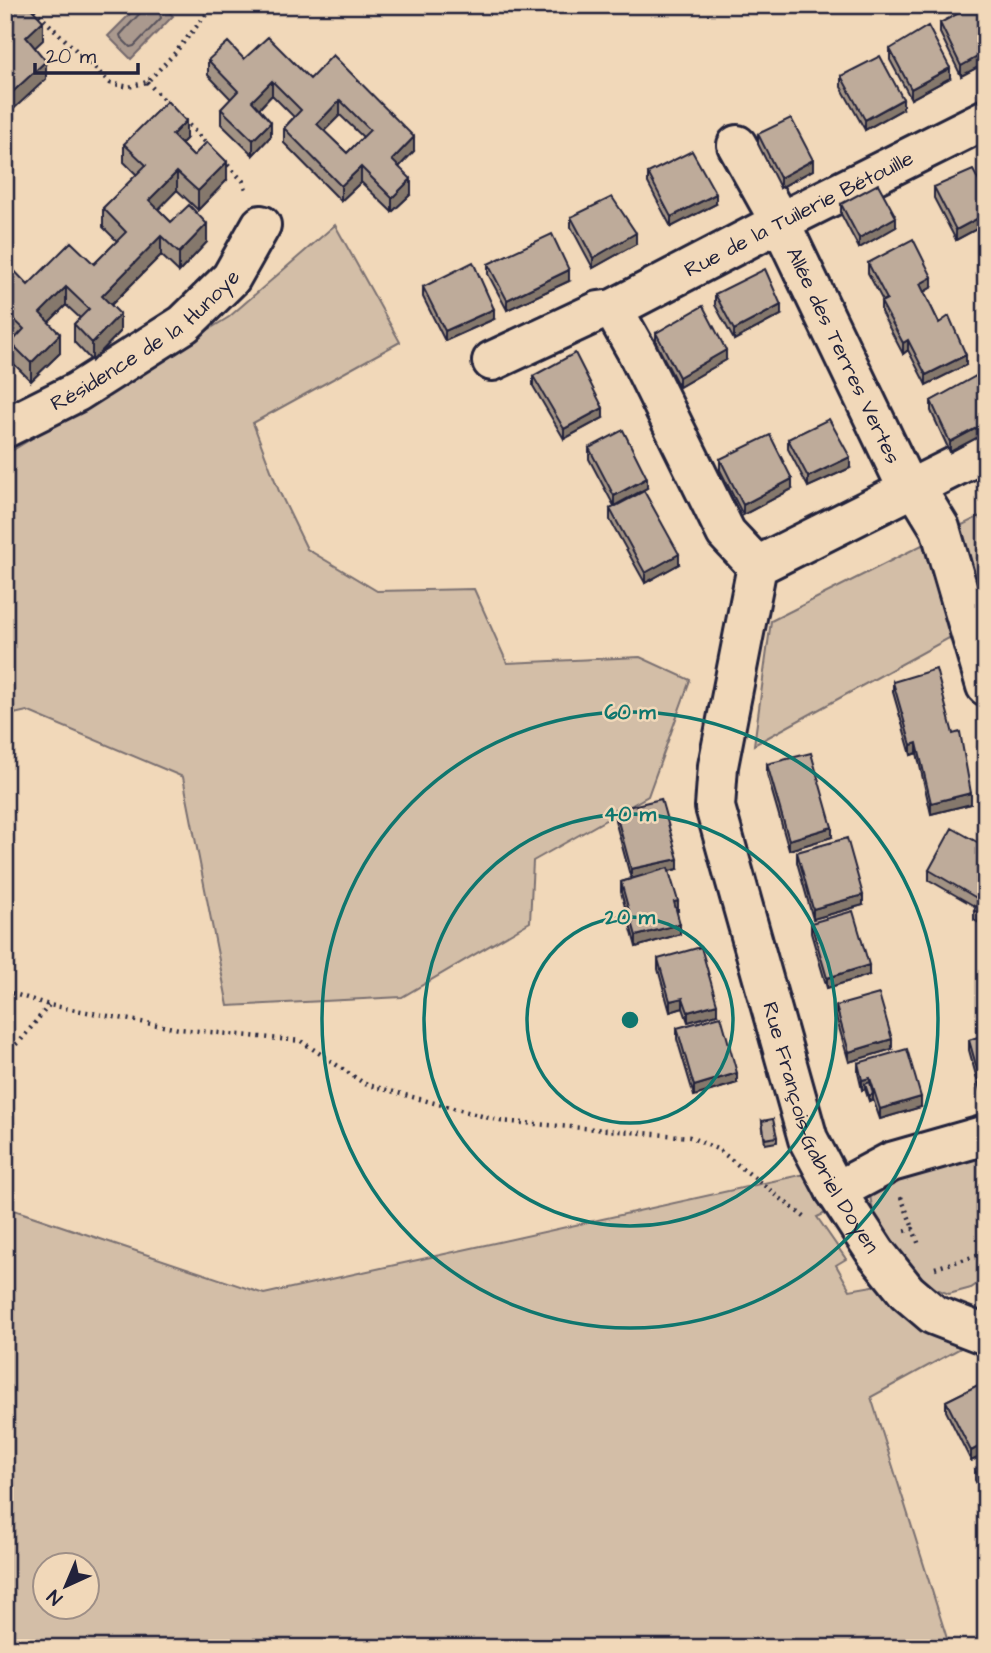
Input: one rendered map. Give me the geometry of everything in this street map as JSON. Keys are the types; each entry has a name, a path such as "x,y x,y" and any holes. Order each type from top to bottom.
{"street":[{"name":"Rue de la Tuilerie Bétouille","path":"492,361 599,311 613,309 986,119"},
{"name":"Allée des Terres Vertes","path":"737,145 780,222 903,479 915,487 940,527 986,686"},
{"name":"Résidence de la Hunoye","path":"5,428 77,392 184,324 231,278 261,225"},
{"path":"613,309 726,533 757,566 986,451"},
{"name":"Rue François-Gabriel Doyen","path":"757,566 724,730 715,807 808,1139 835,1190 907,1292 934,1315 982,1323"},
{"path":"835,1190 891,1162 986,1135"}],"path":[{"path":"29,5 110,83 129,86 147,82 214,5"},
{"path":"147,82 243,181 261,225"},
{"path":"5,991 49,1005 179,1030 301,1041 365,1084 499,1121 690,1137 719,1150 814,1224"},
{"path":"5,1053 21,1040 49,1005"},
{"path":"870,1243 913,1229 921,1249"},
{"path":"929,1269 986,1253"}],"shaded area":[{"path":"335,225 400,342 253,423 279,491 307,549 377,591 474,589 507,663 640,657 690,680 648,796 533,861 530,922 402,997 228,1006 183,777 27,711 5,716 5,455 229,317"},
{"path":"986,513 986,611 980,614 956,528"},
{"path":"926,543 951,637 754,745 771,621"},
{"path":"986,1150 986,1278 971,1288 949,1294 926,1285 905,1267 874,1216 870,1196 881,1184"},
{"path":"805,1174 828,1212 817,1217 846,1259 836,1265 850,1290 878,1285 970,1343 871,1397 950,1648 5,1648 5,1207 264,1294"}],"water":[{"path":"139,5 162,5 173,16 131,59 108,36"}],"building":[{"path":"19,5 28,5 43,21 26,37 46,61 5,99 5,18"},
{"path":"974,5 986,29 986,52 961,66 940,23"},
{"path":"928,26 950,68 911,89 890,49"},
{"path":"268,37 310,79 333,55 414,137 392,160 411,179 392,198 361,167 341,186 284,128 301,110 272,81 252,101 271,122 253,140 221,109 238,91 208,60 228,42 244,59","holes":["340,100 370,130 347,153 317,124"]},
{"path":"880,56 903,99 865,120 841,76"},
{"path":"167,101 186,121 172,135 193,156 207,142 227,162 198,191 177,172 149,200 171,222 189,205 207,224 179,253 161,236 102,296 120,314 92,343 74,324 89,309 66,287 40,313 60,334 31,363 11,343 24,329 5,311 5,264 28,285 71,242 94,264 126,232 103,208 146,165 124,144"},
{"path":"791,118 813,160 780,178 758,134"},
{"path":"692,151 716,194 671,217 648,173"},
{"path":"973,170 986,194 986,214 956,230 934,187"},
{"path":"878,184 896,217 859,238 841,204"},
{"path":"612,197 636,233 593,258 571,217"},
{"path":"552,234 569,270 507,300 488,264"},
{"path":"913,239 932,277 920,284 939,323 949,316 966,355 926,375 908,340 903,343 881,302 887,299 868,263"},
{"path":"473,262 494,309 445,331 423,287"},
{"path":"765,269 781,305 734,330 715,294"},
{"path":"703,306 726,350 679,377 656,333"},
{"path":"575,353 603,408 564,429 533,376"},
{"path":"985,371 986,423 950,442 931,401"},
{"path":"829,419 850,457 808,477 788,439"},
{"path":"623,430 647,478 614,496 589,448"},
{"path":"770,435 792,479 743,505 720,459"},
{"path":"644,491 679,554 645,573 610,509"},
{"path":"936,669 953,734 960,732 971,793 931,803 917,743 911,745 893,682"},
{"path":"811,753 832,827 789,840 767,764"},
{"path":"661,799 678,859 631,869 615,810"},
{"path":"952,828 986,847 986,917 974,910 980,900 929,870"},
{"path":"847,838 863,895 813,909 797,852"},
{"path":"668,868 678,901 674,902 680,924 636,936 621,882"},
{"path":"853,911 869,965 827,978 811,923"},
{"path":"701,947 717,1004 688,1012 683,998 670,1001 658,959"},
{"path":"879,994 892,1039 849,1052 836,1006"},
{"path":"721,1016 737,1073 694,1086 677,1028"},
{"path":"986,1032 986,1078 980,1079 969,1040"},
{"path":"907,1049 921,1097 880,1109 870,1078 862,1080 858,1063"},
{"path":"870,1082 873,1094 869,1096 865,1084"},
{"path":"773,1119 777,1137 765,1139 762,1121"},
{"path":"986,1381 986,1443 971,1451 946,1401"},
{"path":"986,1464 986,1490 975,1469"}]}
